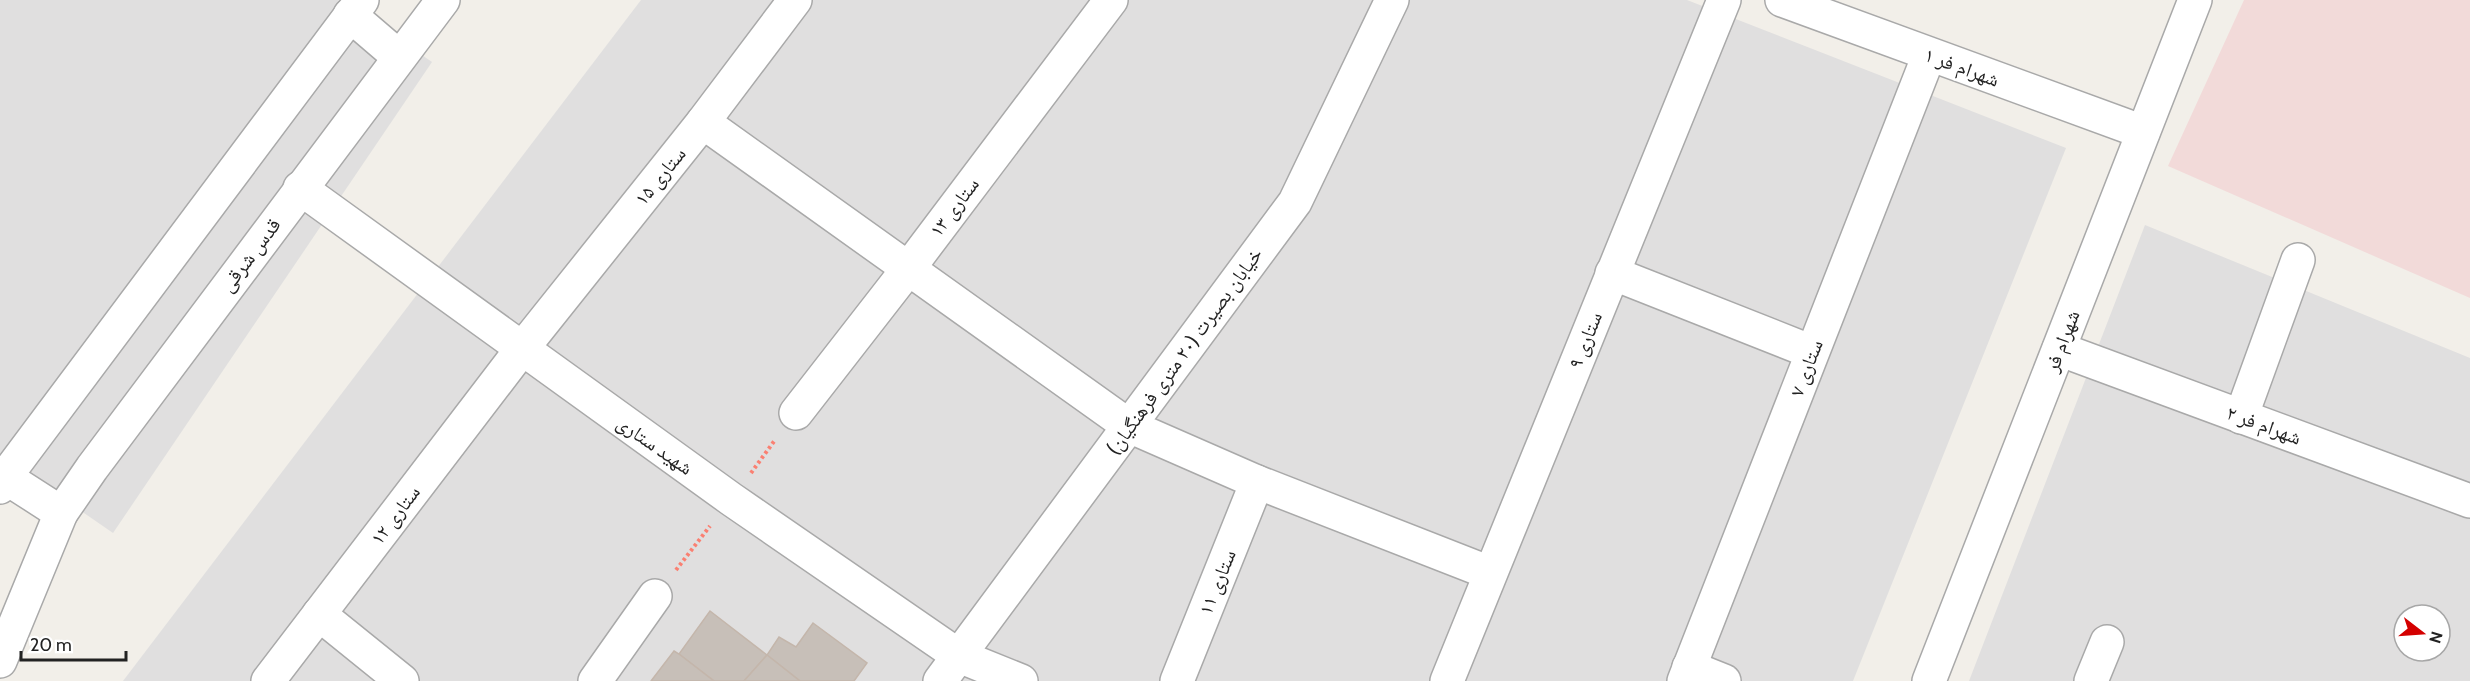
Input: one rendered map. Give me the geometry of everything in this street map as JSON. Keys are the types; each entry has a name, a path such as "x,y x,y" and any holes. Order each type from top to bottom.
{"street":[{"name":"قدس شرقی","path":"0,661 61,513 300,188 443,0"},
{"name":"ستاری ۱۵","path":"521,350 703,122 795,0"},
{"name":"ستاری ۱۳","path":"796,413 1111,0"},
{"name":"خیابان بصیرت (۲۰ متری فرهنگیان)","path":"949,668 1294,202 1392,0"},
{"name":"ستاری ۹","path":"1447,681 1724,0"},
{"name":"شهرام فر ۱","path":"1782,0 2143,132"},
{"name":"شهرام فر","path":"1929,681 2195,0"},
{"path":"61,513 2,479 356,7 399,57"},
{"name":"ستاری ۷","path":"1687,674 1929,55"},
{"path":"703,122 1129,426 1257,482 1490,573"},
{"name":"شهید ستاری","path":"300,188 521,350 731,499 949,668 1021,681"},
{"path":"2241,417 2298,260"},
{"path":"1612,273 1812,352"},
{"name":"شهرام فر ۲","path":"2059,349 2470,501"},
{"name":"ستاری ۱۲","path":"268,681 521,350"},
{"name":"ستاری ۱۱","path":"1177,681 1257,482"},
{"path":"595,681 656,596"},
{"path":"319,614 402,681"},
{"path":"2091,681 2107,642"},
{"path":"1687,674 1724,681"}],"shaded area":[{"path":"0,0 342,0 432,62 113,533 0,455"},
{"path":"641,0 1687,0 2066,148 1853,681 123,681"},
{"path":"2244,0 2470,0 2470,298 2168,166"},
{"path":"2145,225 2470,358 2470,681 1969,681"}],"building":[{"path":"710,611 767,655 744,681 714,681 679,654"},
{"path":"813,623 867,663 854,681 800,681 767,655 779,637 796,647"},
{"path":"674,651 679,654 714,681 651,681"},
{"path":"767,655 800,681 744,681"}]}
